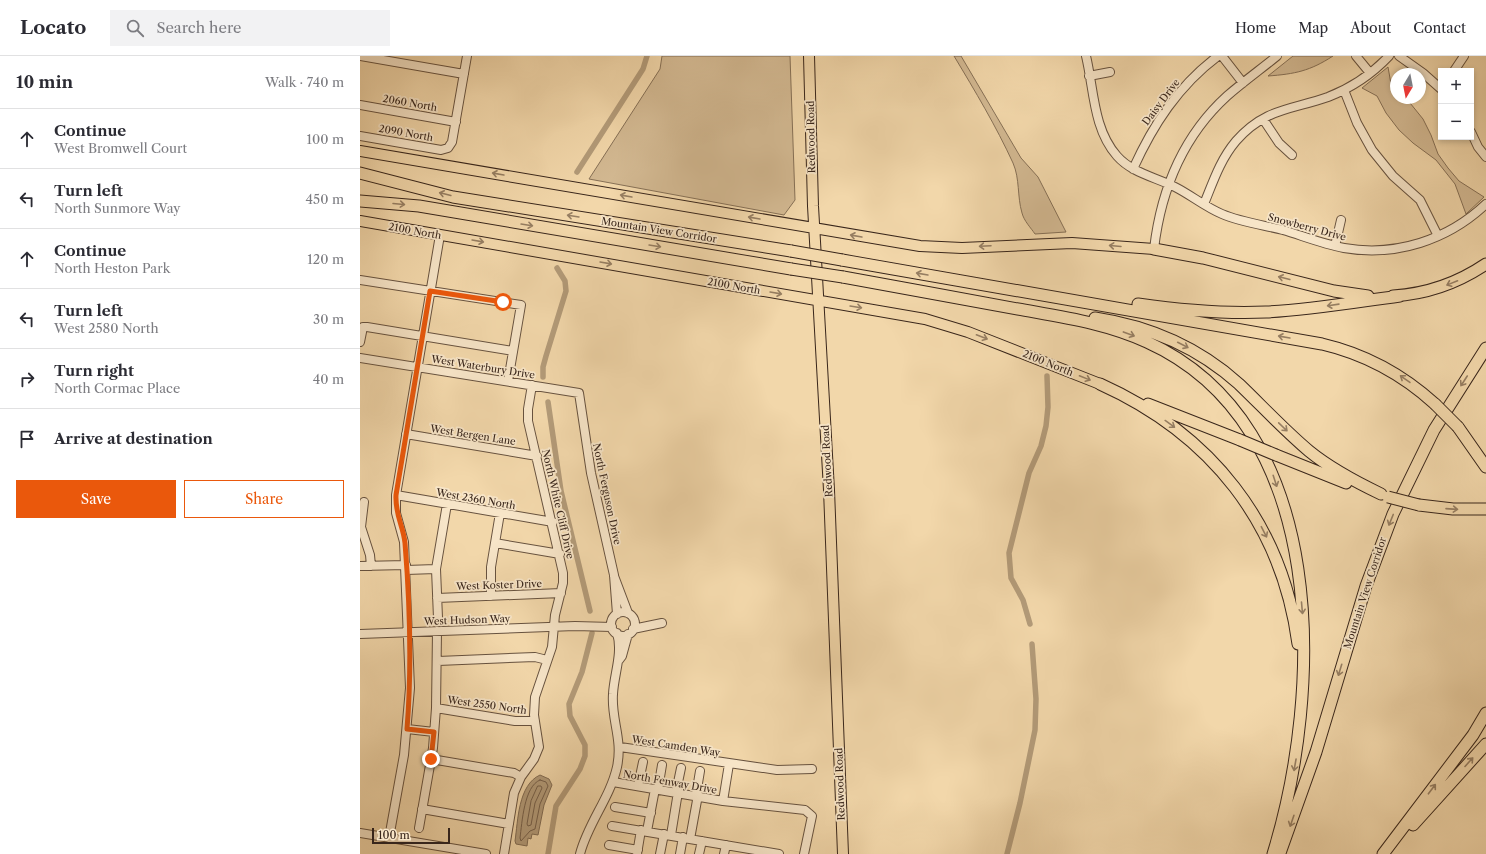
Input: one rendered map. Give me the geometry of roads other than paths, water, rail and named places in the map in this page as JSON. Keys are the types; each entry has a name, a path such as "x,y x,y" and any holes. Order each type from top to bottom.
{"highway":[{"name":"Mountain View Corridor","path":"360,173 453,196 960,280"},
{"name":"Mountain View Corridor","path":"360,201 419,206 940,294"},
{"path":"1154,250 1203,258 1347,294 1400,296"},
{"path":"960,280 1153,306 1233,313 1296,310 1400,296 1442,286 1463,278 1486,264"},
{"path":"960,280 1333,346 1361,356 1388,369 1417,388 1458,427 1486,467"},
{"path":"940,294 1116,321 1167,338 1198,354 1227,374 1291,435 1319,459 1341,473 1385,496"},
{"path":"940,294 1082,321 1137,337 1162,349 1191,368 1216,389 1236,411 1253,435 1269,466 1284,511 1295,556 1301,596 1305,652 1304,692 1300,734 1290,789 1273,854"},
{"name":"Mountain View Corridor","path":"1280,854 1316,752 1364,592 1391,520 1413,470 1434,430 1486,348"},
{"path":"1100,384 1148,409 1192,442 1225,475 1257,519 1281,570 1293,616 1300,664 1300,734"},
{"path":"1100,384 1348,484 1385,496 1419,505 1453,509 1486,509"},
{"path":"1383,854 1472,735 1486,713"},
{"path":"1387,854 1486,744"}],"main road":[{"name":"Redwood Road","path":"809,56 814,228 829,490 843,854"},
{"path":"360,151 932,247 1072,243 1154,250"},
{"name":"2100 North","path":"360,221 818,300 941,323 982,337 1100,384"}],"street":[{"path":"360,56 464,74"},
{"path":"456,122 467,56"},
{"name":"Snowberry Drive","path":"1086,56 1097,114 1106,140 1117,156 1133,169 1167,183 1204,204 1233,218 1335,246 1354,249 1383,250 1413,245 1438,236 1464,222 1486,204"},
{"name":"Daisy Drive","path":"1133,169 1149,135 1166,108 1191,79 1218,56"},
{"path":"1222,56 1243,83"},
{"path":"1154,250 1158,222 1167,183 1183,151 1196,130 1219,103 1277,56"},
{"path":"1356,56 1370,73"},
{"path":"1204,204 1218,169 1228,151 1243,134 1263,119 1284,109 1321,99 1344,90 1370,73 1389,56"},
{"path":"1399,56 1423,73 1438,86"},
{"path":"1456,68 1464,56"},
{"path":"1089,76 1110,72"},
{"path":"1344,90 1357,123 1372,150 1393,176 1420,200 1438,236"},
{"name":"2060 North","path":"360,105 456,122"},
{"path":"1263,119 1279,143 1292,155"},
{"name":"2090 North","path":"360,136 441,150 452,145 456,122"},
{"path":"1474,138 1478,147 1486,157"},
{"path":"1335,246 1341,220"},
{"path":"389,838 407,729 410,688 409,632 404,536 396,512 396,495 440,235"},
{"path":"360,280 521,305 508,381"},
{"path":"360,342 363,327 513,351"},
{"name":"West Waterbury Drive","path":"360,358 418,366 579,393"},
{"name":"North White Cliff Drive","path":"504,854 514,793 521,776 538,751 539,737 535,721 534,704 536,691 552,646 553,626 564,573 528,417 532,385"},
{"name":"North Ferguson Drive","path":"579,393 590,473 614,575 615,630"},
{"name":"West Bergen Lane","path":"406,434 537,456"},
{"name":"West 2360 North","path":"396,495 553,522"},
{"path":"364,502 361,513 361,527 370,556 371,566"},
{"path":"438,618 436,569 447,504"},
{"path":"491,596 490,573 500,513"},
{"path":"495,543 560,554"},
{"path":"360,566 436,569"},
{"name":"North Ferguson Drive","path":"614,575 618,581 631,615 631,632"},
{"name":"West Koster Drive","path":"437,598 561,593"},
{"name":"West Hudson Way","path":"360,634 553,626 575,626 631,632 662,623 646,622 631,615 615,616 575,626"},
{"path":"580,854 590,824 613,782 620,747 612,702 619,660 619,644 615,630"},
{"path":"418,828 431,759 434,732 438,661 437,631"},
{"path":"619,660 631,632"},
{"path":"438,661 535,657 547,660"},
{"name":"West 2550 North","path":"436,708 515,721 535,721"},
{"path":"407,729 434,732"},
{"name":"West Camden Way","path":"620,747 777,770 812,769"},
{"path":"431,759 514,773 521,776"},
{"path":"638,786 642,762"},
{"path":"723,801 729,764"},
{"path":"609,845 637,852 651,813 662,765"},
{"path":"660,854 667,835 681,768"},
{"path":"680,854 687,838 697,795 700,771"},
{"name":"North Fenway Drive","path":"613,782 697,795 723,801 805,810 812,816 804,854"},
{"path":"616,807 651,813"},
{"path":"422,809 508,824"},
{"path":"612,826 779,854"},
{"path":"360,833 486,854"},
{"path":"699,854 702,840"},
{"path":"724,854 726,845"}],"water":[{"path":"540,775 549,779 552,785 544,805 538,835 532,834 531,839 528,838 527,846 516,844 518,814 523,795 527,787"}],"waterway":[{"path":"577,172 643,69 647,56"},
{"path":"543,377 543,367 566,291 565,281 557,268"},
{"path":"1030,624 1023,600 1011,578 1009,553 1029,473 1041,446 1046,426 1048,407 1047,376"},
{"path":"548,402 561,491 590,611"},
{"path":"548,854 556,806 580,769 585,756 585,745 570,716 569,704 582,672 592,633"},
{"path":"1007,854 1020,803 1035,730 1036,699 1032,644"}]}
